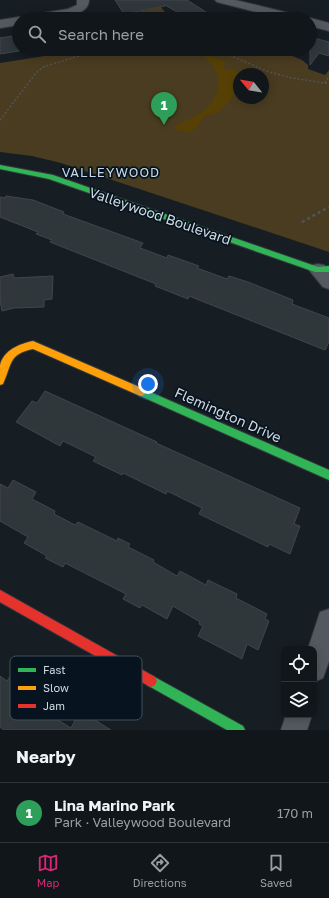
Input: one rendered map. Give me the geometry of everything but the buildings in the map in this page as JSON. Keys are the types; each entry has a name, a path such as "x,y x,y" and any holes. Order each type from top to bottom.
{"street":[{"path":"66,12 76,10 83,4 83,0"},
{"path":"220,0 269,12"},
{"path":"0,24 12,22"},
{"path":"317,24 329,27"},
{"name":"Valleywood Boulevard","path":"0,167 50,177 325,273"},
{"name":"Flemington Drive","path":"0,381 3,365 10,354 21,347 33,345 329,475"},
{"path":"0,596 107,656"},
{"path":"317,659 329,621"},
{"path":"142,676 239,730"},
{"path":"294,730 298,718"}],"path":[{"path":"0,120 36,73 43,67 79,56"},
{"path":"233,56 262,70 329,84"},
{"path":"325,83 329,76"},
{"path":"302,222 329,207"}],"shaded area":[{"path":"161,7 165,12 138,12"},
{"path":"45,56 293,56 302,60 308,65 308,69 325,75 329,70 329,252 61,163 32,156 0,152 0,63"},
{"path":"205,56 210,56 224,61 225,63 223,65 225,69 233,70 232,98 219,112 203,117 198,126 189,133 173,128 181,122 199,114 210,105 214,98 219,81 216,71"}],"traffic: fast":[{"path":"0,167 50,177 318,270 329,269"},
{"path":"141,392 329,475"},
{"path":"151,681 239,730"}],"traffic: slow":[{"path":"0,381 4,367 10,356 19,349 33,345 141,392"}],"traffic: jam":[{"path":"0,596 107,656"},
{"path":"142,676 151,681"}],"place":[{"name":"Lina Marino Park","path":"164,125"}],"district":[{"name":"VALLEYWOOD","path":"111,172"}]}
